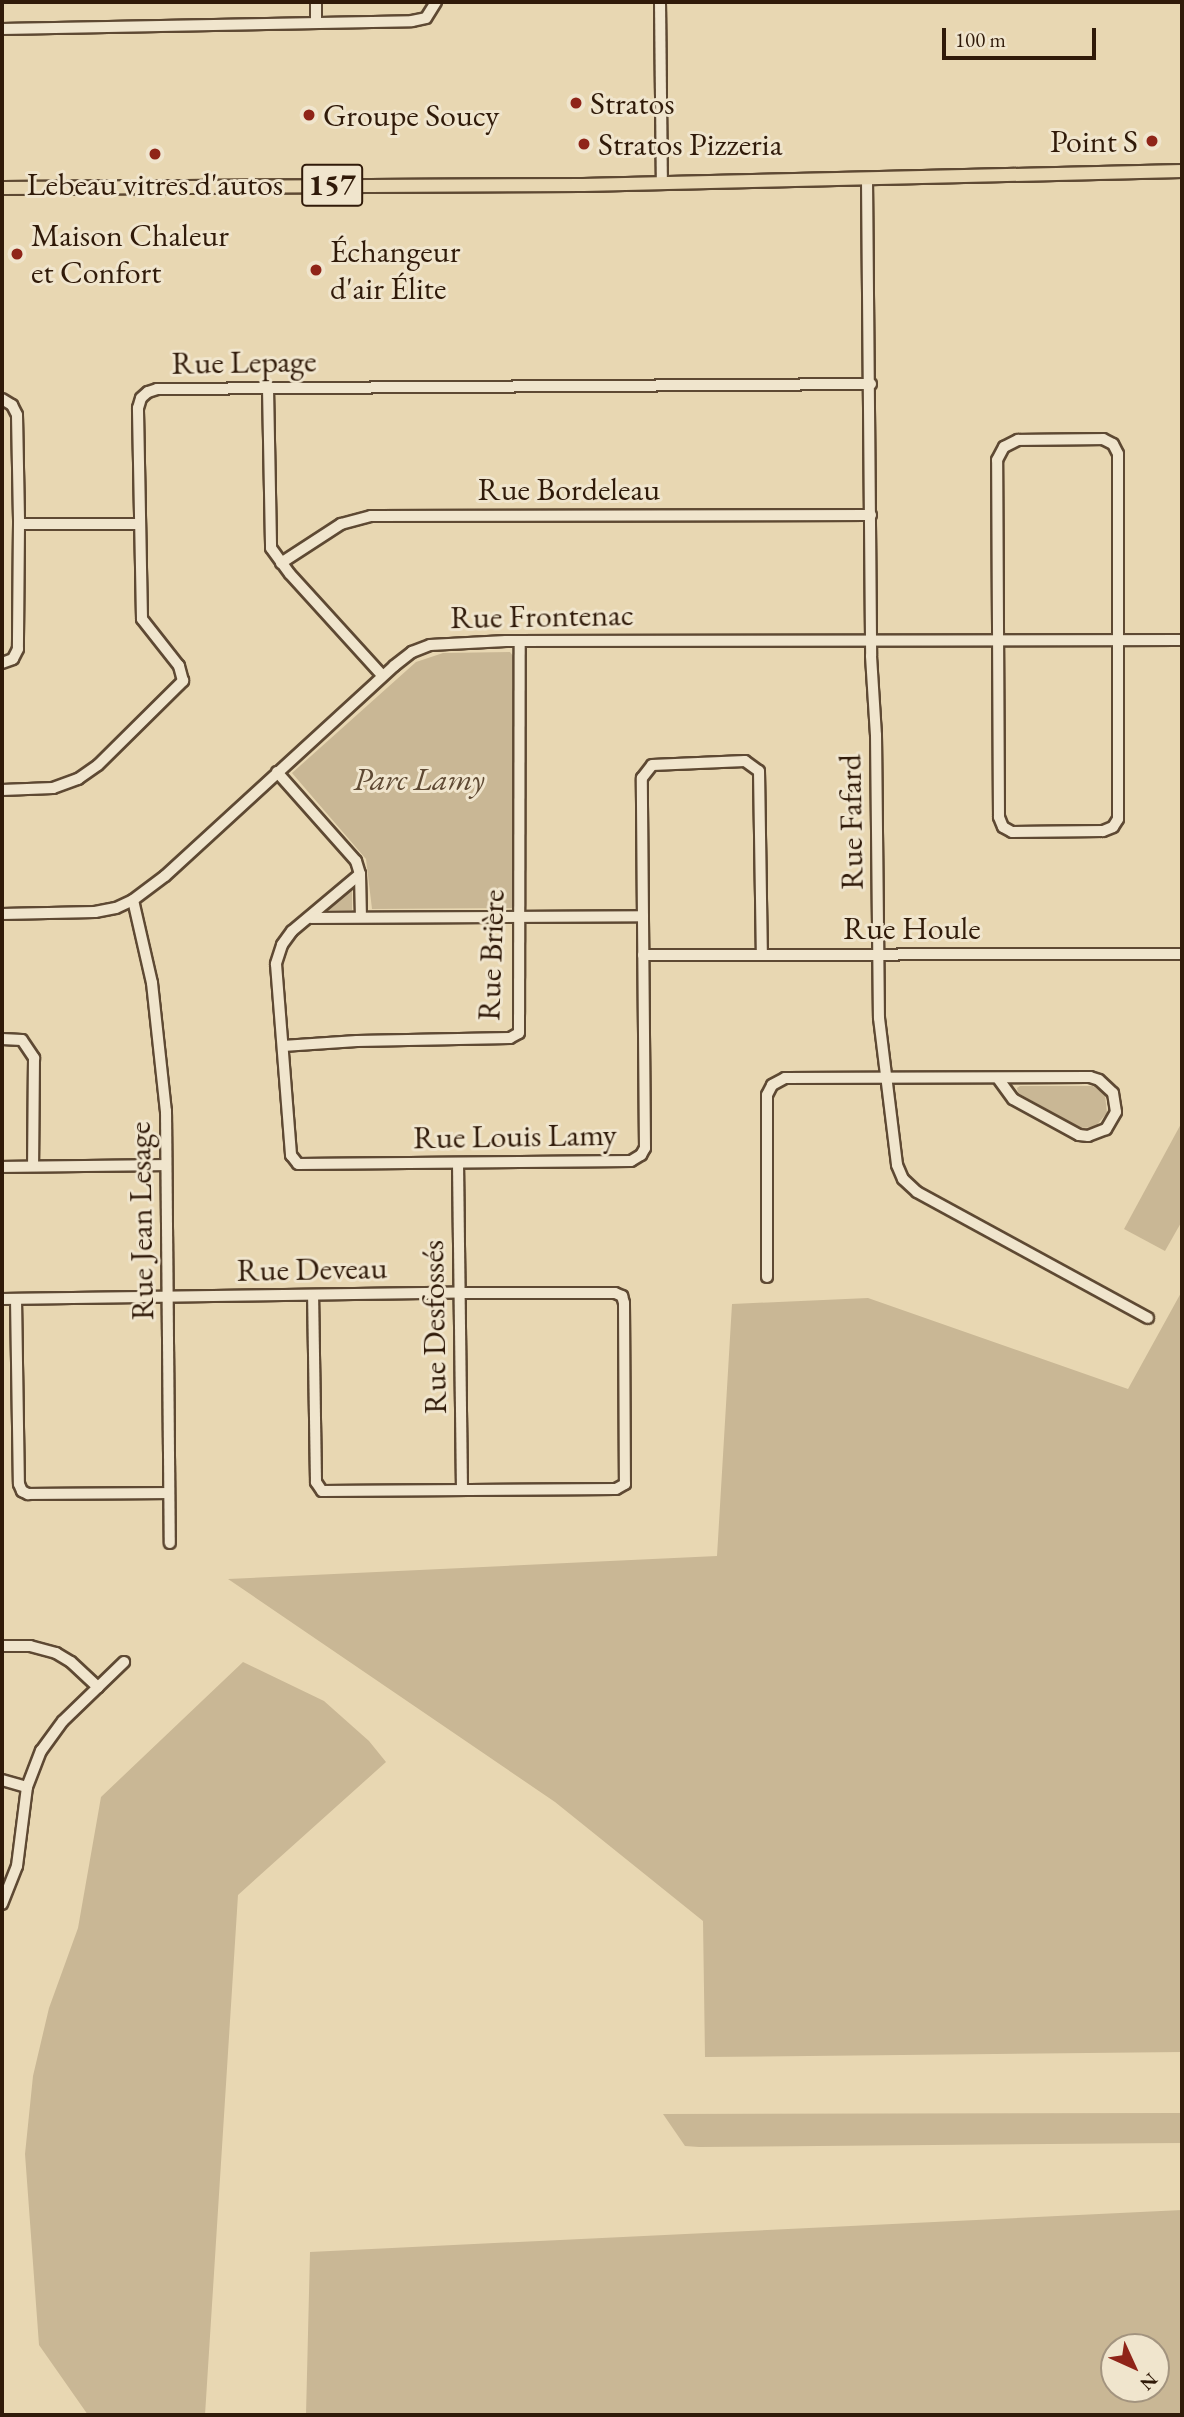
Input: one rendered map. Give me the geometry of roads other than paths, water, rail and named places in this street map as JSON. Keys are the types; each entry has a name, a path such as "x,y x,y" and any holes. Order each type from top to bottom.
{"main road":[{"name":"157","path":"2,188 662,183 1182,171"}],"street":[{"path":"316,2 316,23"},
{"path":"2,29 412,22 431,13 436,2"},
{"path":"660,2 662,183"},
{"name":"Rue Fafard","path":"867,179 879,1018 895,1158 907,1184 1148,1318"},
{"name":"Rue Lepage","path":"2,790 53,788 78,779 98,765 181,685 182,670 142,619 138,408 144,394 157,389 871,384"},
{"path":"268,388 268,534 271,548 281,564 383,676"},
{"path":"2,399 12,405 17,415 19,524 18,649 13,659 2,663"},
{"path":"1103,439 1117,450 1118,819 1114,825 1103,831 1012,832 1000,821 999,640 997,460 1001,450 1008,444 1042,440 1103,439"},
{"name":"Rue Bordeleau","path":"281,564 341,524 371,516 871,515"},
{"path":"19,524 139,524"},
{"name":"Rue Frontenac","path":"2,914 95,912 133,900 165,876 383,676 408,655 430,645 520,642 1182,640"},
{"name":"Rue Brière","path":"283,1046 357,1041 514,1037 520,1029 520,642"},
{"name":"Rue Louis Lamy","path":"360,874 288,935 276,964 291,1155 295,1162 631,1161 641,1155 645,1148 644,772 658,763 745,761 755,766 761,778 762,955"},
{"path":"277,772 352,856 360,874 361,918"},
{"name":"Rue Jean Lesage","path":"133,900 152,983 164,1086 170,1543"},
{"path":"310,918 643,916"},
{"name":"Rue Houle","path":"643,955 1182,954"},
{"path":"2,1039 22,1040 34,1058 33,1166"},
{"path":"767,1277 767,1095 772,1086 785,1078 887,1077 998,1078 1099,1080 1113,1093 1116,1112 1106,1129 1098,1134 1079,1135 1013,1099 998,1078"},
{"name":"Rue Desfossés","path":"458,1163 463,1489"},
{"path":"2,1167 166,1165"},
{"name":"Rue Deveau","path":"2,1299 460,1293 610,1293 622,1296 626,1455 623,1486 616,1489 463,1489"},
{"path":"313,1295 316,1482 319,1489 326,1492 463,1489"},
{"path":"16,1299 19,1484 22,1491 28,1494 169,1493"},
{"path":"2,1646 30,1646 56,1653 71,1662 98,1687"},
{"path":"2,1905 18,1866 27,1787 47,1740 124,1662"},
{"path":"2,1780 27,1787"}],"place":[{"name":"Stratos","path":"576,103"},
{"name":"Groupe Soucy","path":"309,115"},
{"name":"Point S","path":"1152,141"},
{"name":"Stratos Pizzeria","path":"584,144"},
{"name":"Lebeau vitres d'autos","path":"155,154"},
{"name":"Maison Chaleur et Confort","path":"17,254"},
{"name":"Échangeur d'air Élite","path":"316,270"}],"park label":[{"name":"Parc Lamy","path":"419,779"}]}
